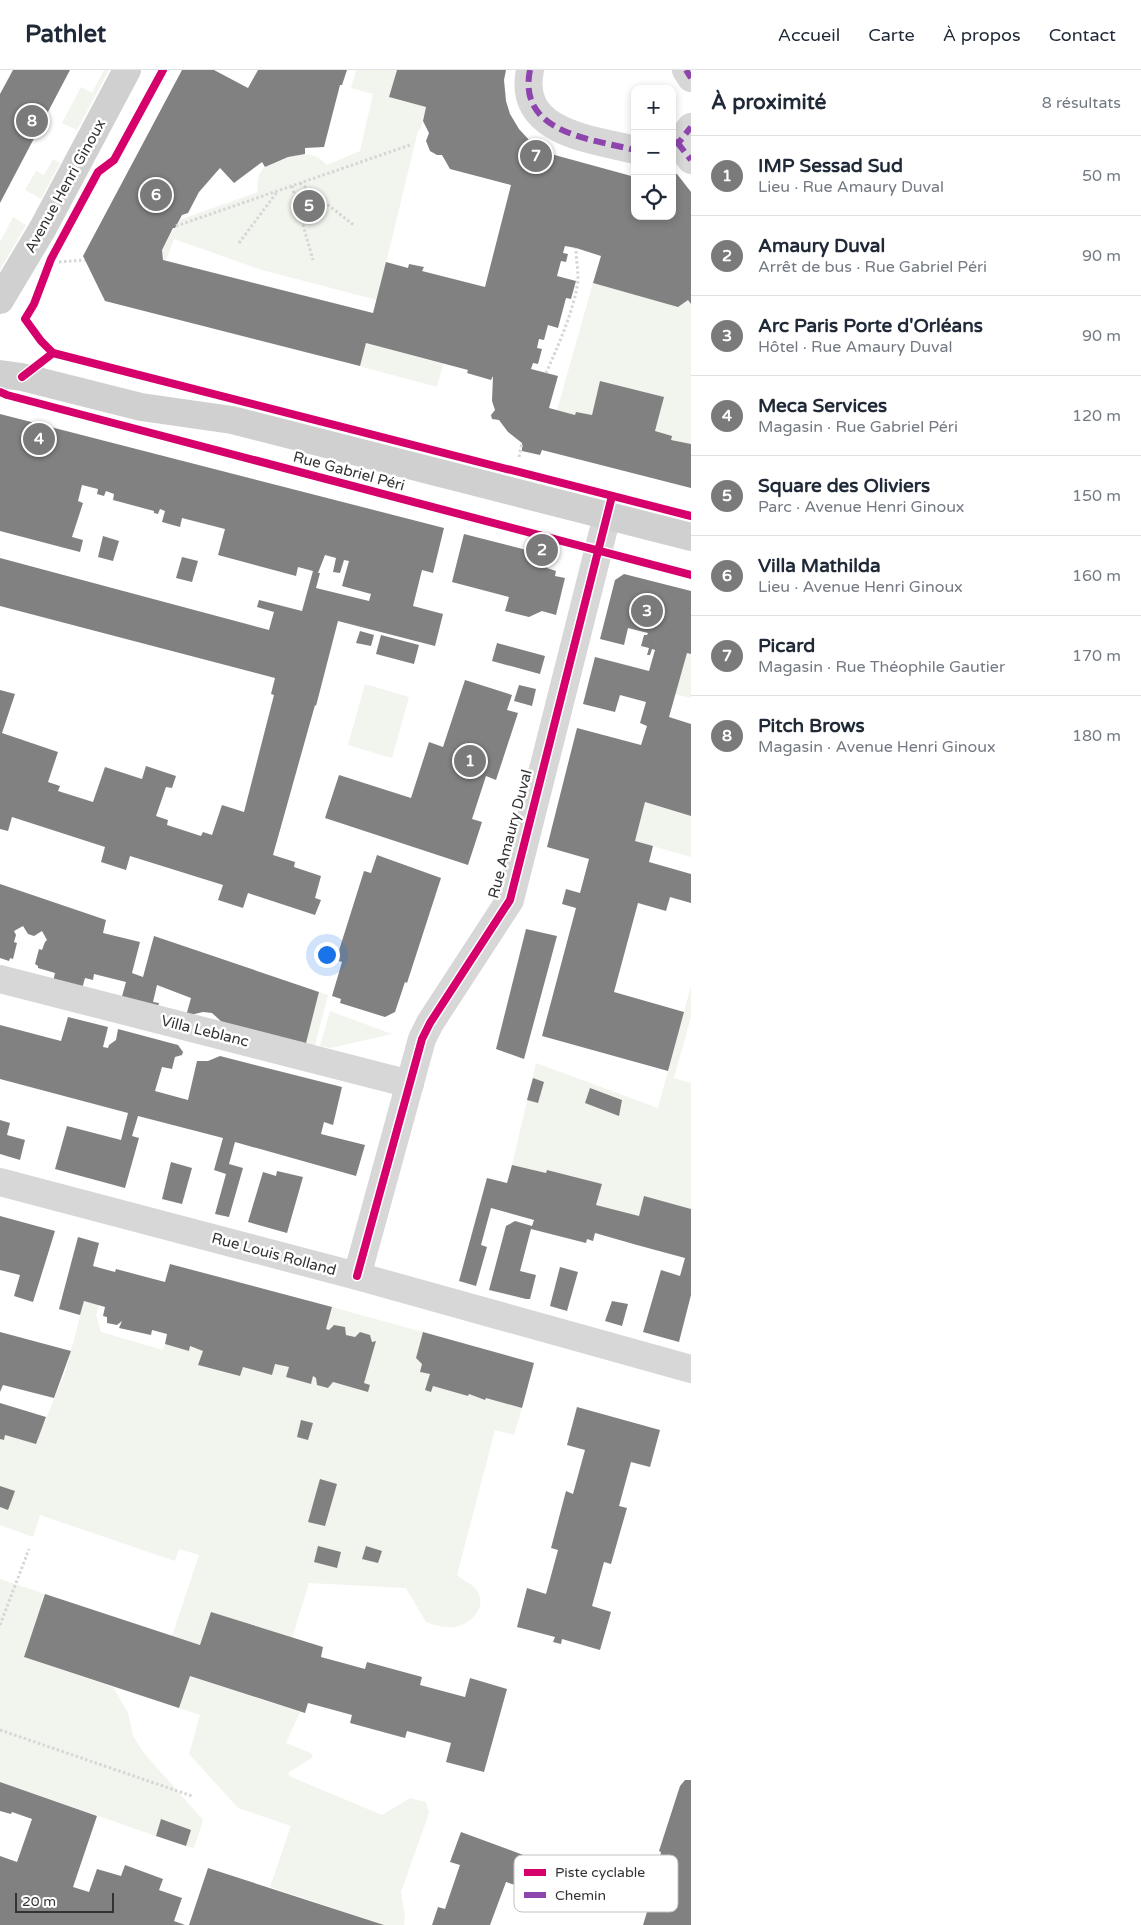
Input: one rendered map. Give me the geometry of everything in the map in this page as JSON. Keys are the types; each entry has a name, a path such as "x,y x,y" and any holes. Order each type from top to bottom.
{"main road":[{"name":"Avenue Henri Ginoux","path":"0,300 44,228 127,70"},
{"name":"Rue Gabriel Péri","path":"0,374 141,407 232,420 691,537"}],"street":[{"path":"530,70 528,86 531,102 539,115 551,126 566,132 631,149"},
{"path":"686,70 691,78"},
{"name":"Rue Amaury Duval","path":"357,1276 422,1039 430,1023 510,900 607,516"},
{"name":"Villa Leblanc","path":"0,979 410,1084"},
{"name":"Rue Louis Rolland","path":"0,1182 357,1276 691,1369"}],"path":[{"path":"176,226 410,145"},
{"path":"300,183 355,226"},
{"path":"292,186 313,260"},
{"path":"239,243 278,191"},
{"path":"546,372 560,339 576,292 578,278 576,248"},
{"path":"56,262 84,260"},
{"path":"519,457 522,444"},
{"path":"0,1625 29,1549"},
{"path":"0,1730 192,1796"}],"shaded area":[{"path":"104,70 109,70 77,130 62,123 81,87 92,93"},
{"path":"356,70 397,70 389,97 426,107 421,128 418,131 377,300 262,270 174,239 166,261 163,260 162,250 179,220 258,192 259,175 266,166 279,160 302,155 318,157 327,165 360,151 373,94 351,88"},
{"path":"53,159 60,163 41,199 25,190 36,171 44,175"},
{"path":"13,217 26,225 0,270 0,242"},
{"path":"593,283 678,306 688,300 691,304 691,444 671,440 655,431 663,397 601,381 592,415 576,412 575,415 557,410"},
{"path":"366,343 443,364 437,387 359,366"},
{"path":"687,653 691,654 691,698 675,694"},
{"path":"365,684 409,697 392,758 348,745"},
{"path":"645,802 691,816 691,857 635,841"},
{"path":"691,986 691,1017 674,1078 691,1083 691,1209 644,1196 639,1216 596,1205 602,1184 547,1170 546,1173 512,1165 536,1063 658,1108"},
{"path":"319,992 328,995 314,1049 305,1047"},
{"path":"330,1011 392,1034 331,1048 320,1046"},
{"path":"84,1301 99,1305 96,1315 101,1332 163,1350 165,1344 189,1351 190,1346 203,1351 199,1366 239,1376 243,1367 272,1375 275,1364 289,1367 287,1377 311,1384 313,1376 316,1378 318,1385 328,1388 333,1382 368,1392 370,1385 364,1383 376,1341 372,1342 370,1335 360,1332 355,1337 346,1335 345,1328 334,1325 329,1330 326,1329 332,1307 423,1332 416,1358 422,1364 420,1372 430,1374 426,1390 431,1392 433,1386 522,1408 514,1435 495,1430 457,1575 474,1587 479,1595 479,1608 472,1619 460,1626 449,1627 426,1622 406,1588 309,1583 292,1638 200,1645 172,1636 199,1555 179,1549 175,1561 40,1515 33,1537 0,1525 0,1439 4,1440 5,1435 36,1443 66,1370"},
{"path":"0,1579 45,1594 24,1657 113,1687 128,1713 133,1736 143,1752 203,1820 194,1848 186,1846 191,1830 161,1819 156,1836 0,1782"},
{"path":"190,1676 300,1712 286,1743 311,1753 313,1757 288,1773 289,1776 382,1815 410,1798 426,1802 429,1813 401,1892 405,1917 404,1925 385,1925 270,1887 291,1826 238,1808 189,1754 200,1715 179,1708"}],"building":[{"path":"13,70 70,70 0,203 0,94"},
{"path":"182,70 214,70 248,88 258,70 347,70 342,85 340,85 324,147 305,148 305,154 288,157 265,167 262,162 234,183 220,168 199,192 188,213 182,215 175,228 173,228 162,250 163,260 373,313 386,262 408,268 409,264 424,267 422,271 485,287 511,185 450,169 442,155 437,155 430,151 426,141 429,133 423,121 426,107 389,97 397,70 506,70 504,80 506,101 510,114 519,129 530,141 551,154 631,176 631,220 676,220 676,174 691,192 691,304 688,300 678,307 593,283 601,256 565,246 563,253 568,254 566,262 561,261 557,276 576,281 571,299 566,298 558,328 548,325 544,340 539,339 537,348 542,349 538,364 533,363 531,369 558,376 549,408 575,415 576,412 592,415 600,381 664,397 655,431 672,436 671,440 691,444 691,488 542,450 540,455 522,451 522,443 508,432 499,420 492,419 491,415 495,410 492,401 493,376 491,380 467,373 468,370 366,343 360,366 105,301 83,256"},
{"path":"0,414 444,528 433,573 422,570 413,606 443,614 435,646 338,621 316,706 273,855 295,862 294,867 321,876 315,898 321,900 315,915 248,893 243,908 218,900 223,885 130,856 126,870 101,862 105,847 12,817 8,831 0,829 0,690 15,694 2,733 58,752 48,782 60,786 58,791 93,802 105,767 142,779 146,766 176,776 172,788 166,787 156,816 168,820 167,825 201,836 203,832 212,835 222,805 244,812 274,695 271,694 275,678 0,606 0,558 269,630 274,612 257,607 259,600 302,611 313,571 298,567 296,576 218,555 225,529 182,518 180,527 162,522 165,511 160,509 158,514 154,513 154,511 113,500 114,494 106,491 104,496 97,494 98,489 82,485 78,501 83,503 72,537 83,540 80,552 0,531","holes":["325,555 336,558 333,572 340,573 344,560 349,561 342,586 371,594 369,601 316,588 320,573 318,573"]},
{"path":"464,534 550,556 547,568 556,571 555,576 565,578 556,615 542,611 529,617 505,611 509,597 452,582"},
{"path":"103,536 119,541 113,561 98,557"},
{"path":"182,557 198,561 192,582 176,578"},
{"path":"624,574 691,591 691,654 687,653 669,717 691,724 691,816 645,802 635,841 653,846 649,862 691,874 691,903 670,897 666,911 638,903 614,992 684,1012 668,1071 542,1036 576,908 562,904 566,889 580,893 589,859 547,847 577,728 641,745 647,726 640,723 646,702 620,695 615,712 583,704 595,657 649,671 655,650 652,649 650,655 647,655 649,648 641,646 644,635 648,633 628,628 624,645 600,639 615,580"},
{"path":"360,631 374,635 371,646 356,643"},
{"path":"381,635 419,645 414,664 376,654"},
{"path":"497,643 545,656 540,674 492,661"},
{"path":"465,680 512,695 507,710 518,713 496,780 486,776 472,819 482,822 468,865 325,818 339,775 411,798 429,742 443,747"},
{"path":"519,685 536,689 532,706 514,701"},
{"path":"377,855 441,878 407,983 405,982 395,1012 385,1017 340,1003 341,999 332,996 342,962 336,960 364,871 371,873"},
{"path":"0,884 106,920 103,933 140,942 132,973 143,977 154,936 319,992 305,1047 223,1023 212,1013 203,1012 186,1016 191,998 157,985 153,1002 159,1003 157,1009 121,1000 126,982 94,974 93,980 85,978 82,989 53,982 55,973 38,968 35,964 39,949 42,950 47,940 42,931 34,936 28,934 23,926 14,931 16,935 14,942 17,943 13,959 10,958 9,961 0,958"},
{"path":"526,929 557,936 524,1059 496,1049"},
{"path":"68,1017 108,1027 103,1047 108,1048 116,1040 118,1029 178,1045 183,1052 182,1055 175,1057 172,1069 162,1067 155,1091 188,1100 197,1061 208,1061 220,1056 342,1087 333,1125 324,1122 321,1134 365,1145 356,1176 235,1142 229,1164 243,1168 229,1217 215,1214 226,1174 214,1170 223,1138 138,1116 132,1136 139,1138 125,1188 55,1169 67,1126 121,1140 128,1113 0,1079 0,1025 61,1041"},
{"path":"533,1078 544,1082 538,1103 527,1100"},
{"path":"590,1088 622,1100 619,1116 585,1103"},
{"path":"0,1120 10,1123 7,1135 25,1140 20,1160 0,1154"},
{"path":"171,1162 192,1168 182,1204 162,1199"},
{"path":"512,1165 546,1173 547,1170 602,1184 596,1205 639,1216 644,1196 691,1209 691,1295 679,1342 643,1332 661,1270 680,1276 685,1258 595,1233 593,1241 587,1239 586,1243 531,1229 520,1271 536,1275 530,1299 526,1299 489,1290 506,1226 515,1221 532,1226 534,1220 491,1208 481,1245 487,1247 476,1286 459,1281 487,1178 507,1183"},
{"path":"277,1171 303,1177 287,1233 248,1222 263,1172 276,1176"},
{"path":"0,1216 55,1231 33,1302 14,1296 20,1275 0,1270"},
{"path":"78,1237 99,1243 93,1266 115,1272 116,1269 165,1282 170,1264 332,1307 326,1329 329,1330 334,1325 345,1327 346,1335 355,1337 360,1332 370,1335 372,1342 376,1341 364,1383 370,1385 368,1392 333,1382 328,1388 317,1385 316,1378 313,1376 311,1384 286,1377 289,1367 275,1364 272,1375 243,1367 240,1376 198,1365 203,1351 190,1346 189,1351 165,1344 167,1334 152,1330 151,1335 119,1328 122,1321 117,1325 107,1323 107,1317 103,1316 105,1307 84,1301 80,1315 59,1309"},
{"path":"560,1267 578,1272 567,1311 550,1306"},
{"path":"612,1301 628,1304 622,1326 605,1321"},
{"path":"0,1332 71,1351 54,1398 3,1385 0,1392"},
{"path":"423,1332 534,1363 522,1408 433,1386 431,1392 425,1390 430,1374 420,1372 422,1364 416,1358"},
{"path":"0,1403 46,1417 36,1444 5,1435 4,1440 0,1439"},
{"path":"577,1407 660,1430 650,1467 631,1462 619,1506 627,1508 611,1564 604,1562 592,1606 611,1612 600,1650 562,1639 561,1644 553,1642 555,1637 517,1627 527,1588 546,1594 558,1550 551,1548 566,1491 573,1494 585,1450 567,1445"},
{"path":"301,1420 313,1423 308,1440 297,1437"},
{"path":"320,1479 337,1484 325,1526 308,1522"},
{"path":"0,1486 15,1491 8,1510 0,1507"},
{"path":"318,1546 341,1552 337,1568 314,1562"},
{"path":"366,1546 382,1551 378,1563 362,1559"},
{"path":"45,1594 200,1645 211,1612 323,1647 321,1657 365,1669 367,1662 422,1677 420,1685 465,1697 470,1678 507,1689 484,1772 446,1762 451,1743 407,1731 405,1738 350,1723 352,1715 308,1703 305,1713 190,1676 179,1708 24,1657"},
{"path":"685,1780 691,1780 691,1925 643,1925 647,1912 678,1912 678,1855 660,1855 661,1852 659,1851 680,1786"},
{"path":"0,1782 97,1816 73,1887 89,1892 97,1869 121,1876 125,1865 163,1879 159,1890 182,1898 174,1921 185,1925 0,1925 0,1856 17,1862 32,1819 12,1812 11,1814 0,1811"},
{"path":"161,1819 191,1830 186,1846 156,1836"},
{"path":"461,1832 523,1855 514,1855 514,1885 506,1882 490,1925 432,1925 438,1907 445,1909 460,1865 450,1862"},
{"path":"208,1868 384,1925 189,1925"}],"marked path":[{"path":"530,70 529,91 535,108 546,120 561,130 598,142 631,149"},
{"path":"686,70 691,78"},
{"path":"676,143 680,141 691,127"},
{"path":"677,142 691,160"}],"cycle path":[{"path":"53,353 41,341 25,319 34,304 51,259 98,172 114,160 163,70"},
{"path":"22,377 53,353 691,516"},
{"path":"0,392 691,575"},
{"path":"357,1276 422,1039 430,1023 510,900 612,496"}],"place":[{"name":"Pitch Brows","path":"32,121"},
{"name":"Picard","path":"536,156"},
{"name":"Villa Mathilda","path":"156,195"},
{"name":"Square des Oliviers","path":"309,206"},
{"name":"Meca Services","path":"39,439"},
{"name":"Amaury Duval","path":"542,550"},
{"name":"Arc Paris Porte d'Orléans","path":"647,611"},
{"name":"IMP Sessad Sud","path":"470,761"}]}
